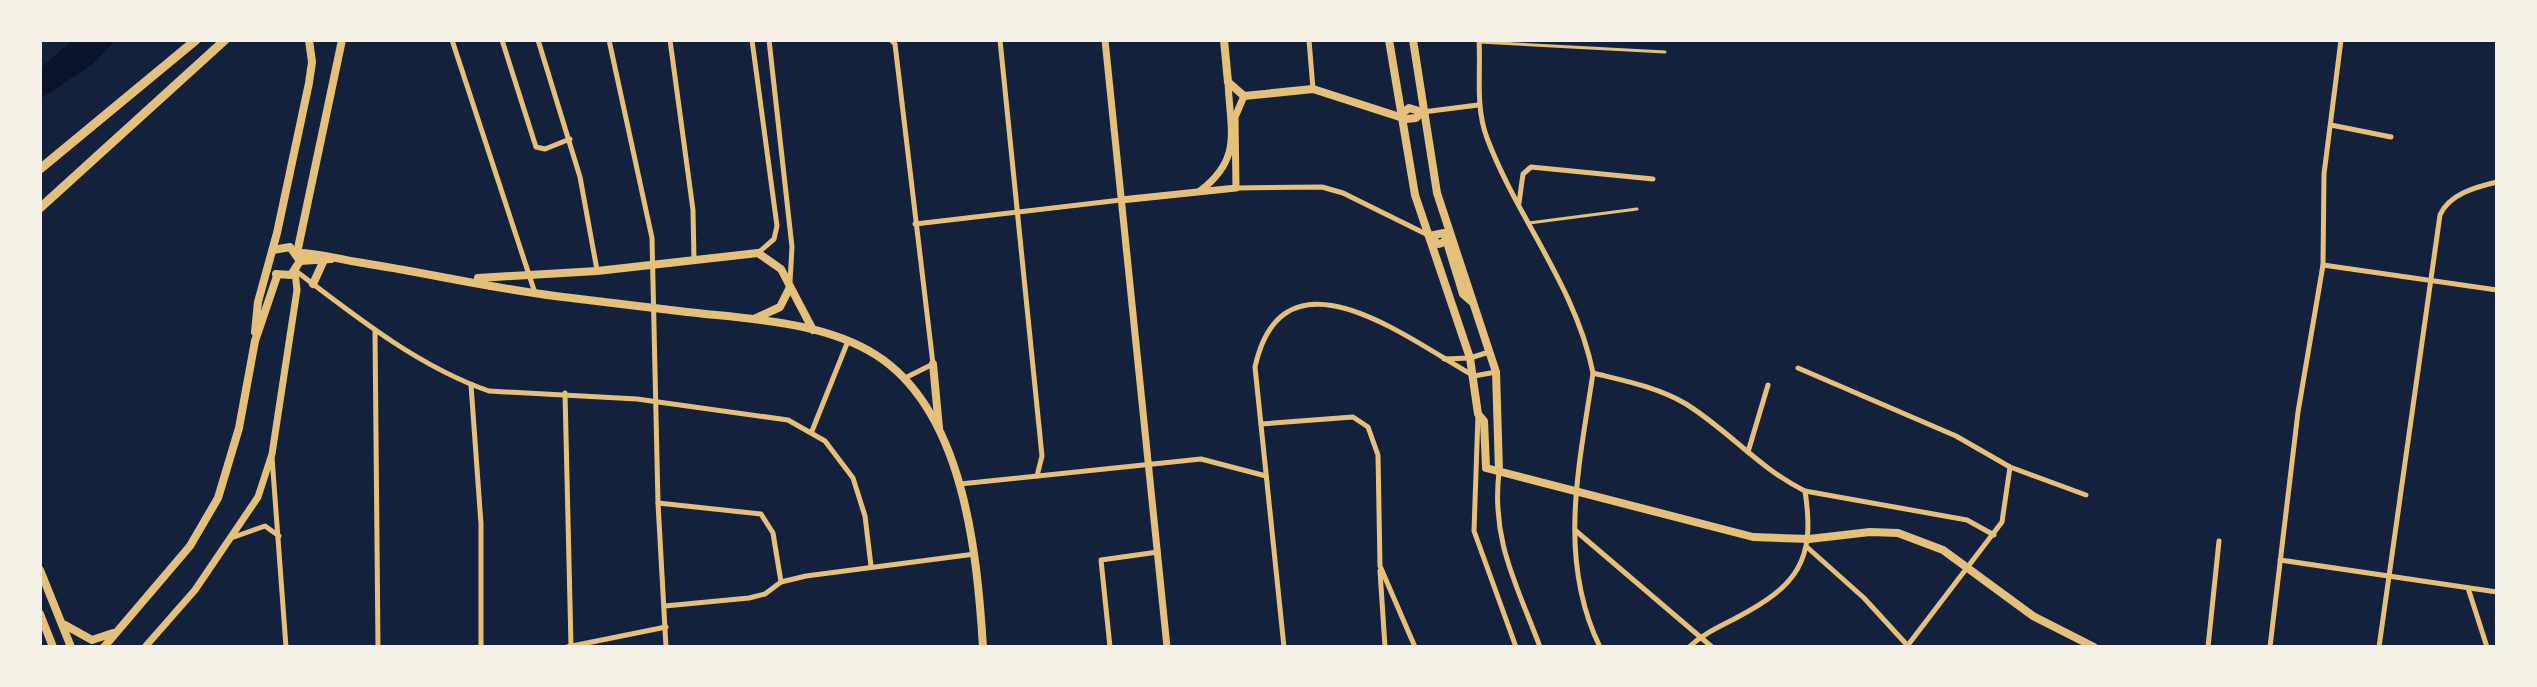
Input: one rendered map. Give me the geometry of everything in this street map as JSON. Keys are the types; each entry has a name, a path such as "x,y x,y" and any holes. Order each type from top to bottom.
{"highway":[{"path":"40,169 196,40"},
{"path":"40,208 225,40"}],"main road":[{"path":"309,40 312,62"},
{"path":"104,647 190,546 218,498 239,428 255,341 258,302 269,265 315,40"},
{"path":"269,265 277,276 286,277 296,272 342,40"},
{"path":"1224,40 1228,82 1244,96 1313,89 1411,120 1422,112"},
{"path":"1389,40 1399,116 1415,195 1470,358 1478,414 1484,421 1483,463 1486,468 1753,537 1808,543 1898,533 1943,550 2033,616 2094,647"},
{"path":"1413,40 1437,193 1448,237 1496,372 1499,471"},
{"path":"1429,236 1442,231 1448,237"},
{"path":"272,250 285,245 298,256 461,279 535,293 753,319 813,330 875,354 905,378 939,433 959,484 976,554 983,647"},
{"path":"461,279 597,271 758,253 777,265 813,330"},
{"path":"313,284 328,260"},
{"path":"255,341 277,276"},
{"path":"753,319 780,307 790,287"},
{"path":"933,364 939,433"},
{"path":"40,570 71,647"},
{"path":"40,614 53,647"},
{"path":"60,618 69,630 92,640 103,639 124,627"}],"street":[{"path":"452,40 532,276 535,293"},
{"path":"502,40 536,147 545,149 570,139"},
{"path":"538,40 580,177 597,271"},
{"path":"609,40 627,110 654,265 652,308 658,503 666,647"},
{"path":"670,40 693,210 694,261"},
{"path":"752,40 776,230 774,239 758,253"},
{"path":"769,40 790,228 790,287"},
{"path":"1000,40 1042,456 1037,476"},
{"path":"1105,40 1167,647"},
{"path":"1309,40 1313,89"},
{"path":"2270,647 2298,412 2323,265 2324,174 2341,40"},
{"path":"893,41 933,364 905,378"},
{"path":"1479,41 1478,105 1486,137 1556,273 1593,373 1575,490 1575,531 1577,585 1584,615 1600,647"},
{"path":"1200,192 1220,176 1228,164 1231,149 1228,82"},
{"path":"1236,188 1235,117 1244,96"},
{"path":"1422,112 1478,105"},
{"path":"2331,125 2391,137"},
{"path":"1519,204 1523,174 1531,167 1653,179"},
{"path":"2379,647 2428,279 2444,204 2497,182"},
{"path":"915,224 1236,188 1322,187 1343,193 1429,236"},
{"path":"776,230 790,228"},
{"path":"2323,265 2497,290"},
{"path":"296,272 375,330 471,385 489,391 565,393 657,403 788,420 812,431 840,457 853,478 865,516 871,566"},
{"path":"145,647 195,590 234,537 258,497 272,454 297,290 296,272"},
{"path":"1284,647 1255,367 1261,342 1281,315 1304,304 1323,302 1343,306 1474,376 1496,372"},
{"path":"375,330 374,529 378,647"},
{"path":"812,431 848,341"},
{"path":"1443,359 1470,358 1490,351"},
{"path":"1798,368 1956,436 2010,467 2086,495"},
{"path":"1593,373 1663,393 1688,405 1781,479 1805,491 1967,520 1994,535"},
{"path":"471,385 481,524 481,647"},
{"path":"1748,452 1768,385"},
{"path":"565,393 569,646 666,627"},
{"path":"1478,414 1474,531 1516,647"},
{"path":"1261,424 1353,417 1368,427 1378,455 1377,512 1385,647"},
{"path":"272,454 286,647"},
{"path":"959,484 1201,459 1266,476"},
{"path":"1808,543 1908,646 2002,522 2010,467"},
{"path":"1499,471 1496,518 1500,543 1540,647"},
{"path":"1689,647 1702,635 1749,612 1788,584 1808,543 1805,491"},
{"path":"658,503 761,514 773,533 781,582"},
{"path":"234,537 265,526 279,536"},
{"path":"1575,531 1702,635 1712,647"},
{"path":"2208,647 2219,541"},
{"path":"1110,647 1101,560 1158,552"},
{"path":"665,606 749,598 765,594 781,582 871,566 976,554"},
{"path":"2280,560 2497,592"},
{"path":"1380,566 1415,647"},
{"path":"2468,588 2487,647"}],"lane":[{"path":"1479,41 1665,52"},
{"path":"1529,223 1637,209"}],"water":[{"path":"73,40 116,40 93,64 40,99 40,68"}]}
